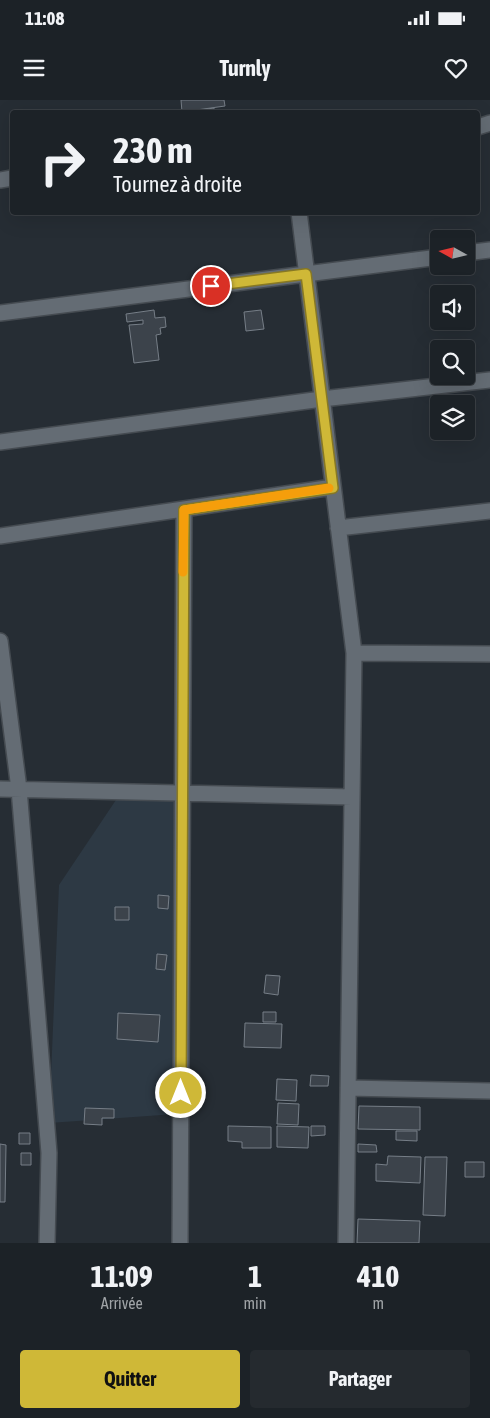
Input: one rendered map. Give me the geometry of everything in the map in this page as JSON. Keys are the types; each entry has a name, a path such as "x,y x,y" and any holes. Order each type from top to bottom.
{"street":[{"path":"298,215 354,653 346,1243"},
{"path":"475,252 490,250"},
{"path":"0,313 430,258"},
{"path":"0,442 322,398 490,380"},
{"path":"0,536 333,488"},
{"path":"180,1243 184,510"},
{"path":"338,528 490,511"},
{"path":"0,641 19,790 49,1153 47,1243"},
{"path":"354,653 490,654"},
{"path":"0,789 352,797"},
{"path":"348,1088 490,1091"}],"shaded area":[{"path":"124,788 178,793 176,1114 49,1123 59,885"}],"building":[{"path":"181,100 224,100 225,106 196,110 182,110"},
{"path":"154,310 155,318 165,317 166,327 160,328 161,334 156,335 159,360 134,363 129,325 143,324 143,320 127,322 126,314"},
{"path":"261,310 264,329 246,331 244,312"},
{"path":"158,895 169,896 168,909 158,908"},
{"path":"115,907 129,907 129,920 115,920"},
{"path":"157,954 167,955 165,970 156,969"},
{"path":"266,975 280,976 278,995 264,993"},
{"path":"263,1012 276,1012 276,1022 263,1022"},
{"path":"118,1013 160,1015 158,1042 117,1039"},
{"path":"245,1023 282,1024 281,1048 244,1047"},
{"path":"311,1075 329,1076 328,1086 310,1086"},
{"path":"277,1079 297,1080 296,1101 276,1100"},
{"path":"278,1103 299,1104 298,1125 277,1124"},
{"path":"359,1106 420,1107 420,1130 358,1129"},
{"path":"85,1108 114,1109 114,1118 102,1118 102,1125 84,1124"},
{"path":"228,1126 271,1127 271,1148 242,1148 242,1142 228,1141"},
{"path":"277,1126 309,1127 308,1148 277,1147"},
{"path":"311,1126 325,1126 325,1135 311,1136"},
{"path":"396,1131 417,1131 417,1141 396,1140"},
{"path":"19,1133 30,1133 30,1144 19,1144"},
{"path":"0,1144 6,1145 5,1202 0,1202"},
{"path":"358,1144 376,1145 377,1152 358,1152"},
{"path":"21,1153 31,1153 31,1165 21,1165"},
{"path":"388,1156 421,1157 420,1183 376,1181 376,1164 387,1165"},
{"path":"425,1157 447,1157 445,1216 423,1215"},
{"path":"465,1162 484,1162 484,1177 465,1177"},
{"path":"358,1219 420,1221 419,1243 357,1243"}],"slow traffic":[{"path":"183,572 184,510 329,488"}],"route":[{"path":"181,1093 184,510 333,488 306,274 211,286"}]}
